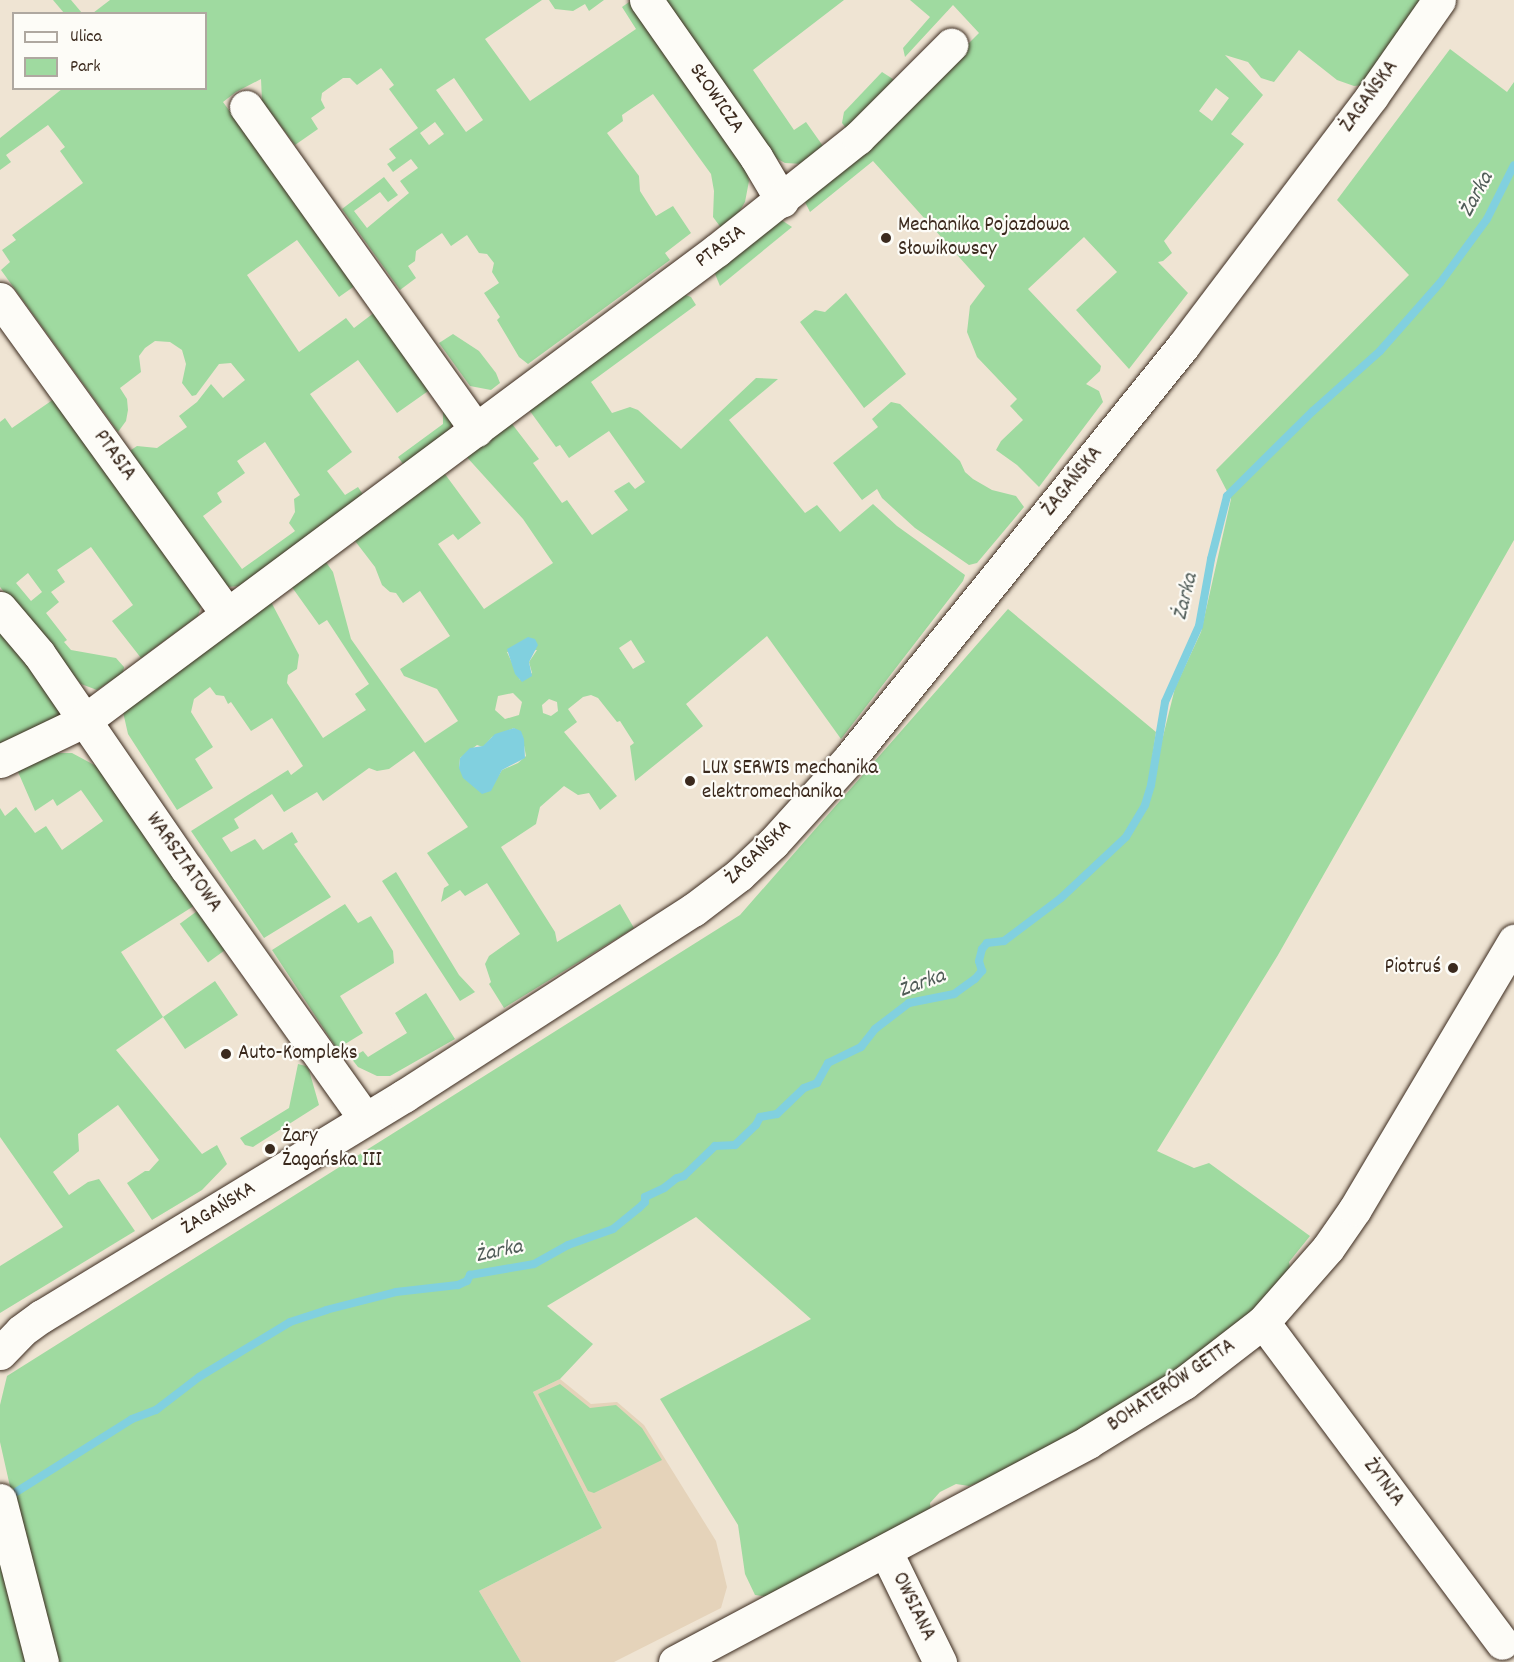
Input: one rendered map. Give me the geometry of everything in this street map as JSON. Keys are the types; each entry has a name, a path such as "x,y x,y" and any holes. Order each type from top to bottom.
{"street":[{"name":"SŁOWICZA","path":"646,0 756,157 782,201"},
{"name":"ŻAGAŃSKA","path":"0,1353 21,1331 42,1316 365,1119 693,910 739,875 773,843 850,758 1184,346 1371,96 1439,0"},
{"name":"PTASIA","path":"0,761 84,722 782,201 865,131 951,45"},
{"path":"246,106 476,430"},
{"name":"PTASIA","path":"0,299 227,614"},
{"name":"WARSZTATOWA","path":"0,608 39,654 84,722 365,1119"},
{"name":"BOHATERÓW GETTA","path":"675,1662 886,1552 1138,1412 1184,1383 1263,1322 1328,1248 1355,1209 1514,941"},
{"name":"ŻYTNIA","path":"1263,1322 1499,1645"},
{"path":"0,1500 42,1662"},
{"name":"OWSIANA","path":"886,1552 940,1662"}],"shaded area":[{"path":"560,1379 591,1404 617,1402 644,1425 716,1541 727,1587 721,1608 614,1662 521,1662 479,1591 602,1528 533,1392"}],"green space":[{"path":"53,0 71,0 81,12 63,12"},
{"path":"110,0 542,0 485,39 530,101 636,29 622,7 632,0 744,161 749,181 745,202 738,214 722,229 713,217 714,191 711,174 653,94 622,115 623,121 607,133 639,176 640,191 656,216 673,206 691,233 665,253 670,260 528,364 519,357 497,320 500,317 484,293 499,283 492,272 494,263 487,254 479,253 467,235 451,246 442,233 416,251 415,261 408,266 416,278 400,290 342,209 384,177 398,195 388,202 380,192 354,211 367,228 409,193 400,181 418,168 411,159 393,172 387,164 396,158 389,149 418,128 389,89 394,85 381,68 357,85 350,78 343,78 322,93 321,100 325,108 311,118 318,129 295,145 262,101 261,79 236,92 223,102 356,285 339,297 297,240 247,275 299,352 346,318 354,328 379,309 450,407 453,422 448,434 404,465 398,457 443,424 443,405 431,389 397,413 358,360 310,394 352,452 327,471 345,495 358,487 364,496 242,586 226,587 210,574 152,492 133,463 131,450 137,446 157,448 187,427 179,416 197,402 211,384 223,398 245,380 231,363 219,364 196,395 192,396 182,383 186,364 182,350 170,342 155,341 139,356 141,372 120,388 127,399 128,410 126,421 118,432 1,270 10,262 2,250 16,240 12,235 83,183 60,151 65,147 48,125 6,155 11,162 0,170 0,138 61,90 207,90 207,12 94,12","holes":["454,78 483,120 466,132 436,90","435,122 444,134 429,145 420,133","265,442 300,495 294,499 295,512 289,523 295,531 242,569 203,516 222,502 217,493 245,473 237,461"]},
{"path":"549,0 604,0 589,11 585,4 573,11 555,9"},
{"path":"664,0 844,0 753,70 794,130 806,122 823,146 803,164 785,163 774,157"},
{"path":"910,0 1430,0 1363,85 1354,86 1337,80 1299,50 1274,82 1261,78 1248,62 1225,55 1263,95 1231,134 1244,144 1164,241 1172,253 1163,261 1158,262 1188,293 1129,369 1076,310 1117,272 1084,237 1028,289 1101,366 1100,371 1086,384 1099,391 1103,402 1039,487 1017,465 996,450 1001,441 1023,420 1010,406 1017,399 977,357 967,332 970,306 985,286 873,161 810,212 804,200 885,127 979,33 953,5 905,57 903,48 930,17","holes":["1216,88 1229,98 1212,121 1199,111"]},
{"path":"1450,49 1507,92 1514,82 1514,540 1278,955 1157,1151 1194,1168 1209,1163 1310,1236 1289,1262 1290,1267 1281,1287 1226,1335 1099,1421 998,1475 969,1486 956,1484 940,1492 930,1503 931,1512 771,1597 755,1595 745,1574 738,1525 660,1399 811,1319 696,1217 547,1306 593,1344 560,1379 533,1392 602,1528 479,1591 521,1662 58,1662 42,1618 13,1494 132,1420 140,1419 156,1411 200,1377 211,1373 274,1332 298,1320 396,1292 458,1286 467,1281 470,1276 503,1272 535,1264 568,1245 614,1229 637,1210 613,1228 567,1245 534,1263 470,1274 466,1280 458,1284 397,1290 308,1313 289,1321 210,1370 198,1375 155,1409 139,1418 131,1417 120,1427 11,1491 0,1442 0,1405 7,1376 740,915 1008,609 1156,732 1148,786 1142,804 1124,835 1058,899 1003,939 987,941 980,948 978,961 980,971 974,979 954,992 908,1003 874,1029 860,1047 828,1063 817,1082 804,1088 777,1113 760,1116 756,1124 735,1145 715,1146 683,1175 644,1197 639,1208 646,1202 645,1197 664,1189 677,1179 684,1177 716,1147 735,1146 757,1125 761,1117 778,1115 805,1089 818,1083 829,1064 861,1048 876,1030 909,1004 955,995 976,981 982,972 983,949 988,944 1004,942 1025,928 1058,902 1127,839 1146,805 1175,688 1201,632 1231,499 1216,470 1409,275 1337,200"},
{"path":"882,72 896,81 846,128 842,123 844,112"},
{"path":"780,219 792,227 720,286 713,269"},
{"path":"680,293 691,297 696,305 591,382 612,413 630,407 638,410 681,449 756,378 778,379 729,420 805,513 817,505 840,532 873,504 897,526 965,575 963,581 841,739 767,636 686,704 703,726 635,781 630,746 634,743 620,721 617,722 598,698 591,695 583,697 568,709 577,722 564,732 617,796 600,810 589,793 578,795 564,786 540,807 536,824 501,847 555,932 557,942 620,904 634,928 504,1008 489,984 491,982 485,964 489,956 520,934 487,883 465,896 460,890 441,902 444,888 449,885 427,853 468,827 414,751 389,769 377,771 369,768 323,801 317,792 284,812 272,794 234,819 239,828 222,838 231,852 255,839 263,850 292,832 298,842 294,844 331,897 264,938 191,831 288,770 291,775 303,766 272,718 251,731 231,702 228,704 224,696 216,695 210,687 194,699 191,712 213,747 195,759 213,788 177,810 128,734 123,712 269,598 299,655 297,669 288,675 287,683 323,738 366,710 355,694 369,684 327,620 319,625 289,583 323,558 333,572 351,639 425,743 458,721 437,689 404,676 400,669 450,636 420,591 403,603 396,593 390,592 382,585 375,567 352,537 442,470 481,523 458,540 453,534 438,544 484,609 553,563 523,519 464,454 509,420 539,459 533,463 562,503 567,500 592,535 628,510 614,491 629,482 635,489 645,482 609,431 569,458 560,445 556,447 527,407","holes":["631,640 645,662 633,669 619,648","537,650 529,662 532,673 520,680 507,652","513,693 522,702 519,715 505,719 495,710 498,696","549,699 557,702 558,711 551,716 543,713 542,705","514,728 522,735 526,756 518,763 502,770 496,780 459,768 460,758 477,745 483,747 492,737"]},
{"path":"846,293 906,374 864,408 800,322 815,310 825,312"},
{"path":"453,334 479,351 496,373 500,383 491,390 470,386 439,343"},
{"path":"54,399 201,606 198,616 141,658 112,621 133,605 91,547 57,570 65,582 51,592 59,602 46,613 67,640 64,642 71,650 116,658 124,667 123,673 97,690 81,684 0,587 0,422 5,418 12,428","holes":["28,573 42,592 31,601 16,583"]},
{"path":"891,402 900,404 960,461 965,472 973,479 992,490 1016,496 1024,507 977,563 969,565 915,528 882,498 877,489 862,500 833,463 878,427 872,419"},
{"path":"0,621 61,711 60,715 0,750"},
{"path":"45,753 72,753 98,767 197,904 121,952 163,1017 116,1050 202,1154 217,1145 227,1164 202,1190 152,1220 127,1183 145,1171 149,1171 159,1160 118,1105 78,1134 79,1151 53,1172 69,1195 88,1182 99,1179 135,1231 0,1313 0,1266 63,1227 0,1137 0,808 5,816 16,807 35,833 46,826 62,850 103,821 81,790 57,806 53,799 35,811 15,765"},
{"path":"396,872 459,975 475,992 460,1001 382,881"},
{"path":"345,904 358,923 371,916 393,951 394,963 340,996 363,1033 337,1049 272,950"},
{"path":"200,909 228,948 208,963 180,924"},
{"path":"215,981 238,1015 185,1049 163,1017"},
{"path":"426,993 455,1039 390,1076 377,1076 358,1067 351,1058 363,1051 368,1057 407,1033 395,1013"},
{"path":"298,1064 306,1066 309,1070 319,1105 253,1147 245,1145 240,1138 289,1108"},
{"path":"560,1384 590,1408 616,1405 642,1428 662,1460 594,1493 588,1491 538,1394"},
{"path":"0,1537 30,1662 0,1662"}],"water":[{"path":"528,637 535,639 538,645 529,662 532,676 522,682 515,674 507,649"},
{"path":"514,728 521,731 524,739 525,758 502,770 491,791 482,794 463,778 459,768 460,758 470,748 483,746 495,734"}],"waterway":[{"name":"Żarka","path":"13,1494 132,1419 156,1410 199,1377 290,1322 396,1292 458,1285 467,1281 470,1275 534,1264 568,1245 613,1229 639,1208 645,1202 645,1197 684,1176 715,1146 735,1145 756,1125 760,1117 777,1114 804,1088 817,1083 828,1063 861,1047 875,1029 909,1003 954,994 975,979 982,971 979,961 982,949 987,943 1004,941 1061,898 1126,837 1145,805 1151,785 1165,702 1199,626 1211,559 1227,496 1313,411 1380,351 1440,283 1487,219 1514,165"}],"place":[{"name":"Mechanika Pojazdowa Słowikowscy","path":"886,238"},
{"name":"LUX SERWIS mechanika elektromechanika","path":"690,781"},
{"name":"Piotruś","path":"1453,968"},
{"name":"Auto-Kompleks","path":"226,1054"},
{"name":"Żary Żagańska III","path":"270,1149"}]}
